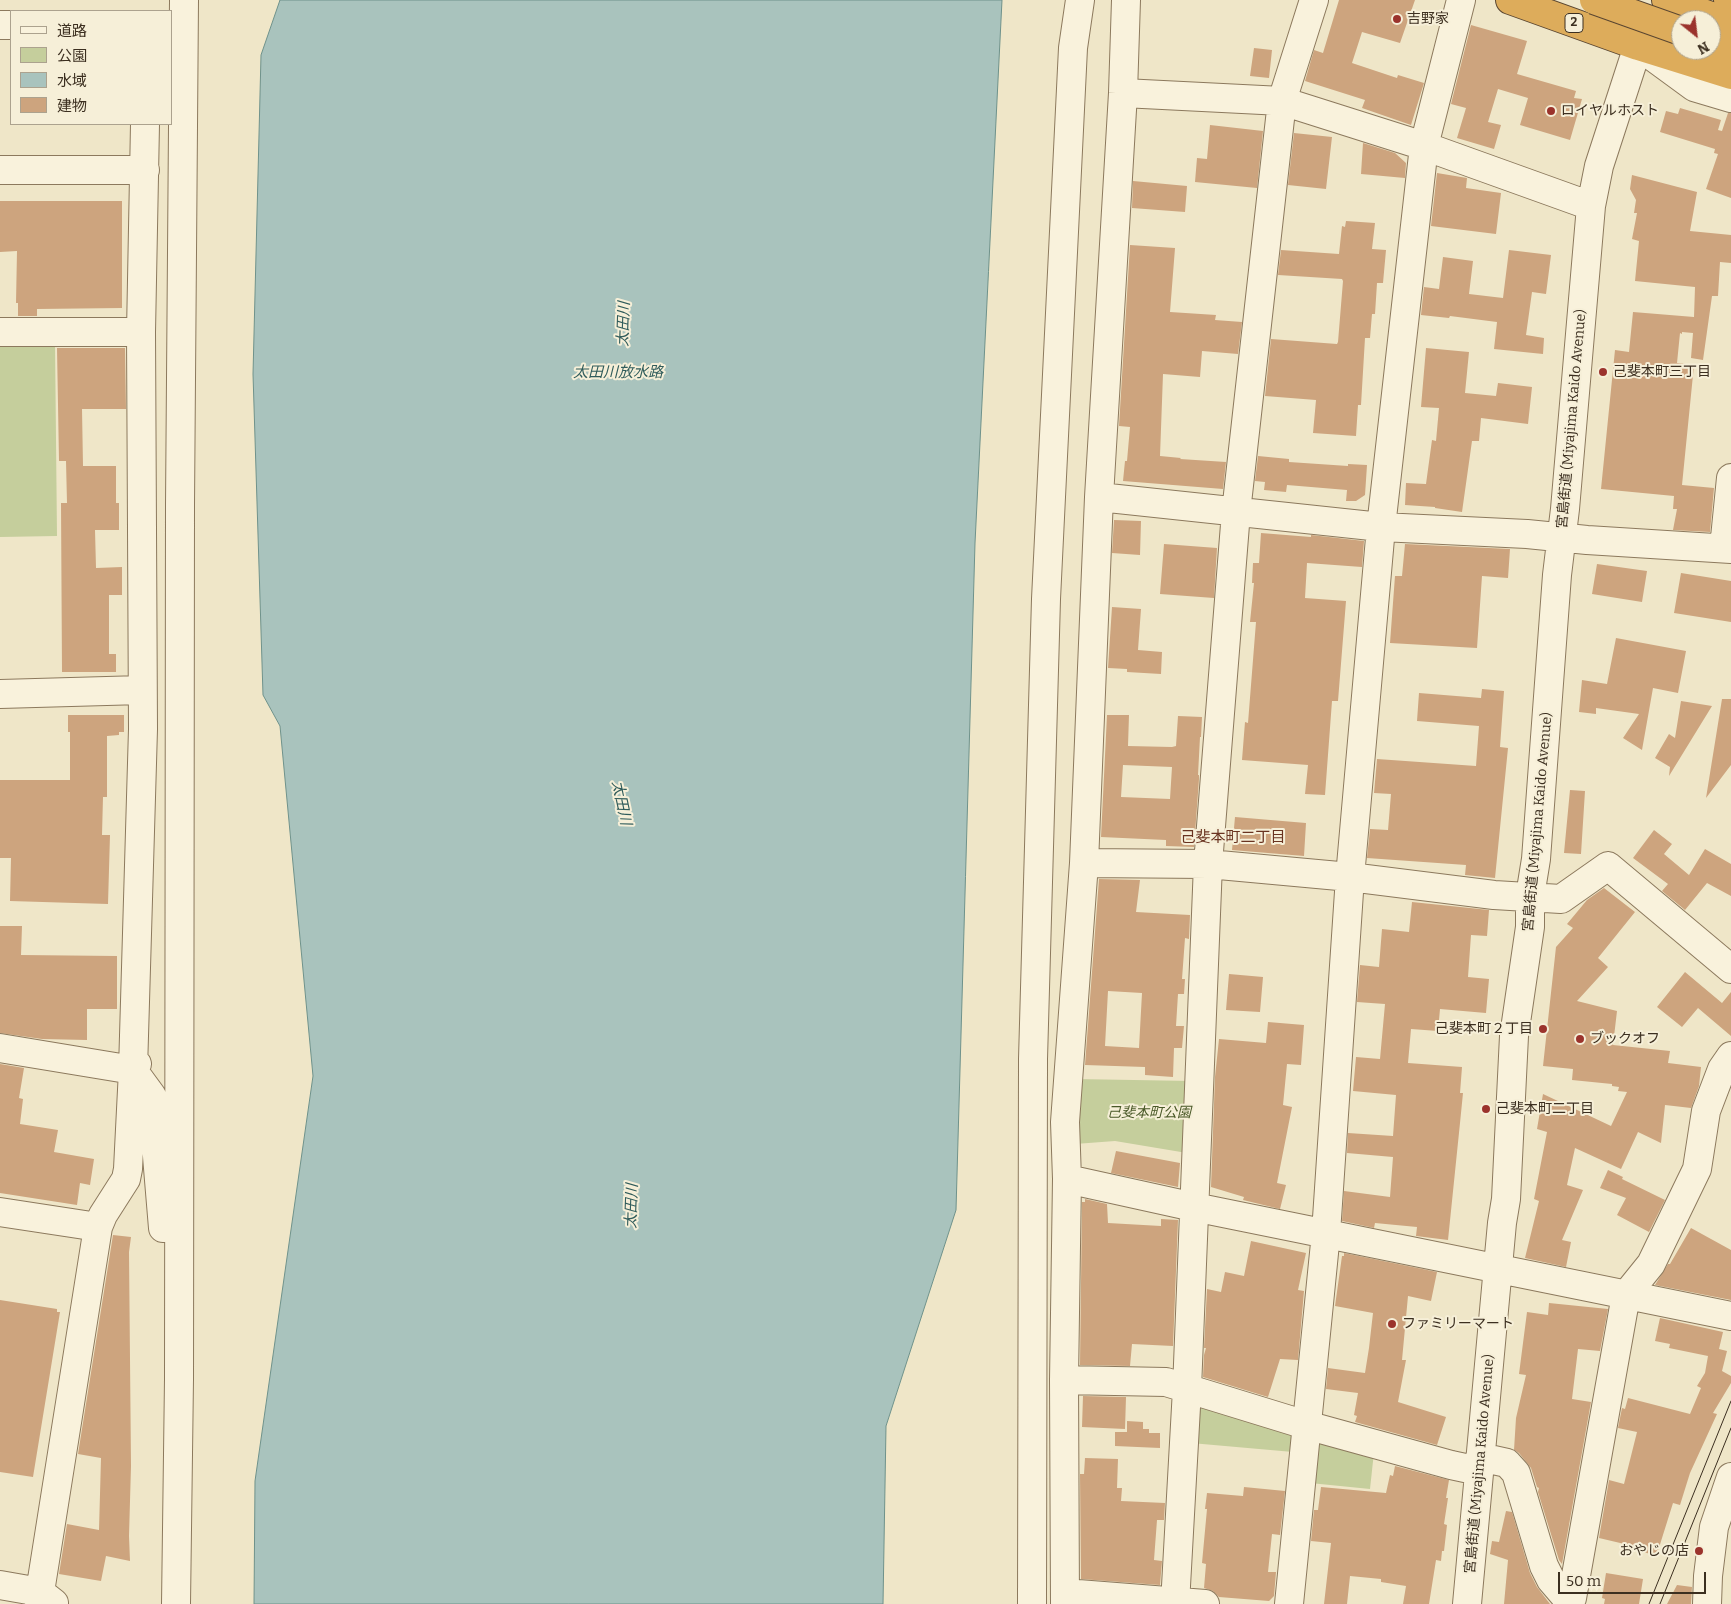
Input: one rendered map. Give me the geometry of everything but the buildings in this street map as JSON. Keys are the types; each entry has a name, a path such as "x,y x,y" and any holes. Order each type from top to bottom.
{"highway":[{"name":"2","path":"1510,0 1638,46"},
{"name":"2","path":"1594,0 1671,27"},
{"path":"1652,0 1638,46 1731,75"},
{"path":"1666,0 1731,23"}],"street":[{"path":"176,1604 179,1379 179,673 184,0"},
{"path":"1032,1604 1032,1059 1047,589 1071,74 1080,0"},
{"path":"1126,0 1123,93 1099,497 1084,862 1065,1122 1067,1178 1064,1380 1065,1599 1205,1604"},
{"path":"1175,1602 1187,1389 1208,864 1236,512 1282,101 1314,0"},
{"path":"1289,1604 1326,1233 1350,877 1381,527 1424,146 1461,0"},
{"path":"1638,46 1694,86 1731,98"},
{"name":"宮島街道 (Miyajima Kaido Avenue)","path":"1467,1604 1502,1222 1506,1199 1514,1036 1530,927 1530,896 1536,859 1560,538 1591,206 1599,166 1638,46"},
{"path":"1123,93 1282,101 1424,146 1591,206"},
{"path":"0,1585 45,1600 98,1227 103,1215 120,1190 127,1174 133,1070 143,729 141,332 145,125"},
{"path":"0,170 145,170"},
{"path":"0,332 141,332"},
{"path":"1099,497 1381,527 1527,534 1560,538 1728,548 1731,478"},
{"path":"133,1070 150,1046 158,804 170,704 179,673"},
{"path":"0,694 142,690"},
{"path":"156,868 179,810"},
{"path":"1084,862 1208,864 1350,877 1494,895 1561,899 1608,866 1731,969"},
{"path":"0,1048 133,1070 152,1096 166,1267 179,1379"},
{"path":"1064,1380 1166,1382 1306,1425 1451,1465 1507,1462 1516,1473 1544,1566 1562,1594 1572,1598 1626,1295 1651,1264 1697,1169 1706,1111 1722,1069 1731,1056"},
{"path":"1032,1119 1067,1178 1194,1207 1731,1316"},
{"path":"1031,1248 1045,1226 1052,1207 1053,1195 1067,1178"},
{"path":"0,1212 98,1227"},
{"path":"1707,1604 1708,1576 1714,1527 1731,1476"}],"green space":[{"path":"0,342 55,342 57,536 0,537"},
{"name":"己斐本町公園","path":"1075,1079 1192,1081 1187,1153 1115,1141 1075,1144"},
{"path":"1208,1404 1288,1427 1294,1437 1293,1452 1191,1443 1194,1412"},
{"path":"1324,1437 1374,1452 1370,1489 1310,1483 1313,1445"}],"water":[{"name":"太田川放水路","path":"280,0 1002,0 975,543 956,1210 886,1426 883,1604 254,1604 255,1481 313,1076 280,726 263,695 253,374 261,55"}],"tram line":[{"path":"1649,1604 1731,1401"},
{"path":"1660,1604 1731,1428"}],"place":[{"name":"吉野家","path":"1397,19"},
{"name":"ロイヤルホスト","path":"1551,111"},
{"name":"己斐本町三丁目","path":"1603,372"},
{"name":"己斐本町２丁目","path":"1543,1029"},
{"name":"ブックオフ","path":"1580,1039"},
{"name":"己斐本町二丁目","path":"1486,1109"},
{"name":"ファミリーマート","path":"1392,1324"},
{"name":"おやじの店","path":"1699,1551"}],"district":[{"name":"己斐本町二丁目","path":"1233,838"}],"water label":[{"name":"太田川","path":"624,324"},
{"name":"太田川","path":"621,803"},
{"name":"太田川","path":"632,1206"}]}
